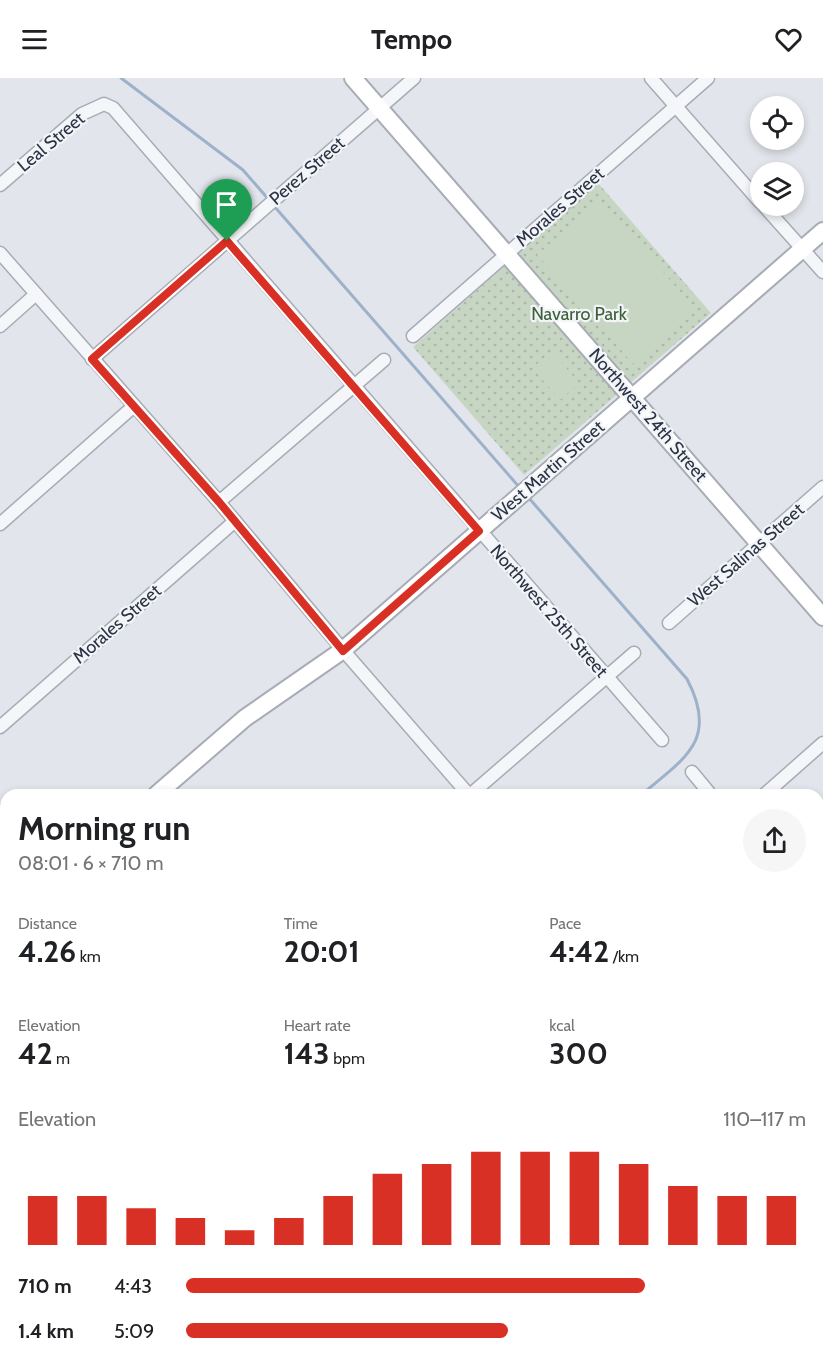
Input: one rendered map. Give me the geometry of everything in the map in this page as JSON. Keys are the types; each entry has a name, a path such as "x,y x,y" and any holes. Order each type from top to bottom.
{"main road":[{"name":"Northwest 24th Street","path":"353,78 823,616"},
{"name":"West Martin Street","path":"163,789 245,718 343,651 823,231"}],"street":[{"name":"Perez Street","path":"92,359 414,78"},
{"path":"651,78 750,191"},
{"name":"Morales Street","path":"413,336 708,78"},
{"name":"Leal Street","path":"0,184 82,114 104,104"},
{"name":"Northwest 25th Street","path":"104,104 113,108 662,740"},
{"path":"773,216 823,272"},
{"path":"0,253 219,502 343,651 465,789"},
{"path":"0,326 36,294"},
{"path":"219,502 384,360"},
{"path":"0,524 134,406"},
{"name":"West Salinas Street","path":"669,623 823,487"},
{"name":"Morales Street","path":"0,727 235,521"},
{"path":"477,789 634,653"},
{"path":"771,789 823,743"},
{"path":"692,772 706,789"}],"green space":[{"name":"Navarro Park","path":"598,183 711,313 524,475 413,347"},
{"path":"596,203 604,204 691,304 690,312 633,364 537,255"},
{"path":"552,351 579,383 560,400 532,368"}],"waterway":[{"path":"121,78 243,170 270,201"},
{"path":"274,206 520,488"},
{"path":"528,497 687,679 696,700 700,718 698,733 692,746 671,770 648,789"}],"route":[{"path":"227,241 479,531 343,651 219,502 92,359 227,241"}]}
